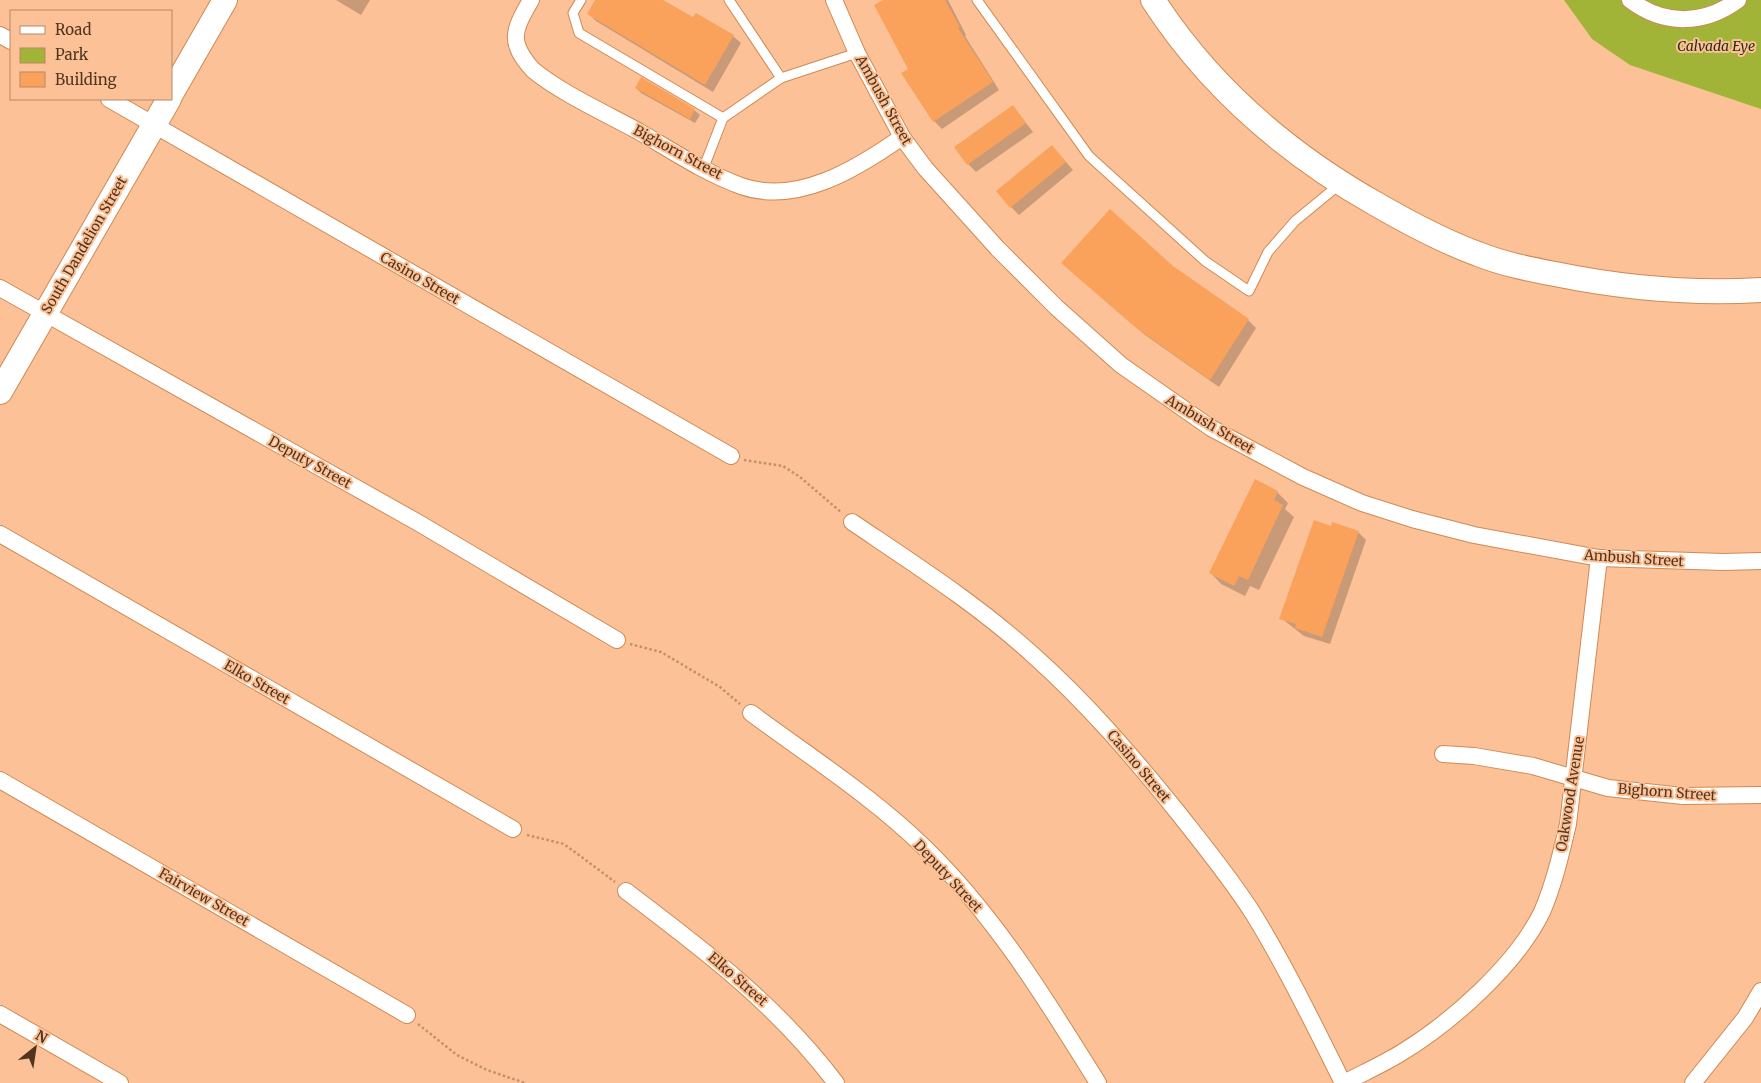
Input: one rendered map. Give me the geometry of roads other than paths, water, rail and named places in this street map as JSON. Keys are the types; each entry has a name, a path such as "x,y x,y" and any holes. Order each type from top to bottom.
{"main road":[{"path":"172,92 225,0"},
{"path":"1153,0 1168,23 1233,100 1279,140 1340,184 1415,227 1478,254 1516,266 1597,282 1656,290 1728,292 1761,290"},
{"name":"South Dandelion Street","path":"0,392 168,100"}],"street":[{"name":"Bighorn Street","path":"531,0 521,17 515,39 520,55 533,70 704,167 742,186 769,191 798,189 844,174 874,157 902,137"},
{"name":"Ambush Street","path":"834,0 856,53 902,137 925,168 985,234 1056,307 1121,365 1211,428 1303,477 1362,503 1412,519 1474,535 1599,558 1723,562 1761,561"},
{"path":"1630,0 1644,10 1670,19 1679,20 1697,20 1706,17 1723,11 1738,0"},
{"name":"Casino Street","path":"111,100 732,456"},
{"name":"Deputy Street","path":"0,288 417,522 617,640"},
{"name":"Casino Street","path":"852,522 971,603 1033,655 1108,728 1214,857 1253,914 1284,967 1344,1083"},
{"name":"Elko Street","path":"0,534 513,829"},
{"name":"Oakwood Avenue","path":"1344,1083 1401,1053 1438,1027 1499,973 1525,941 1542,911 1558,868 1568,824 1599,558"},
{"name":"Deputy Street","path":"751,713 864,797 925,848 974,902 1042,993 1098,1083"},
{"name":"Bighorn Street","path":"1443,754 1474,756 1523,764 1608,788 1684,796 1761,795"},
{"name":"Fairview Street","path":"0,780 407,1015"},
{"name":"Elko Street","path":"626,891 705,950 755,992 836,1083"},
{"path":"1694,1083 1744,1018 1761,991"},
{"path":"0,1014 120,1083"}],"lane":[{"path":"581,0 573,12 580,33 723,118"},
{"path":"729,0 781,78"},
{"path":"977,0 1089,156 1205,261 1249,291 1268,252 1295,221 1340,184"},
{"path":"704,167 723,118 781,78 856,53"}],"park label":[{"name":"Calvada Eye","path":"1716,46"}]}
